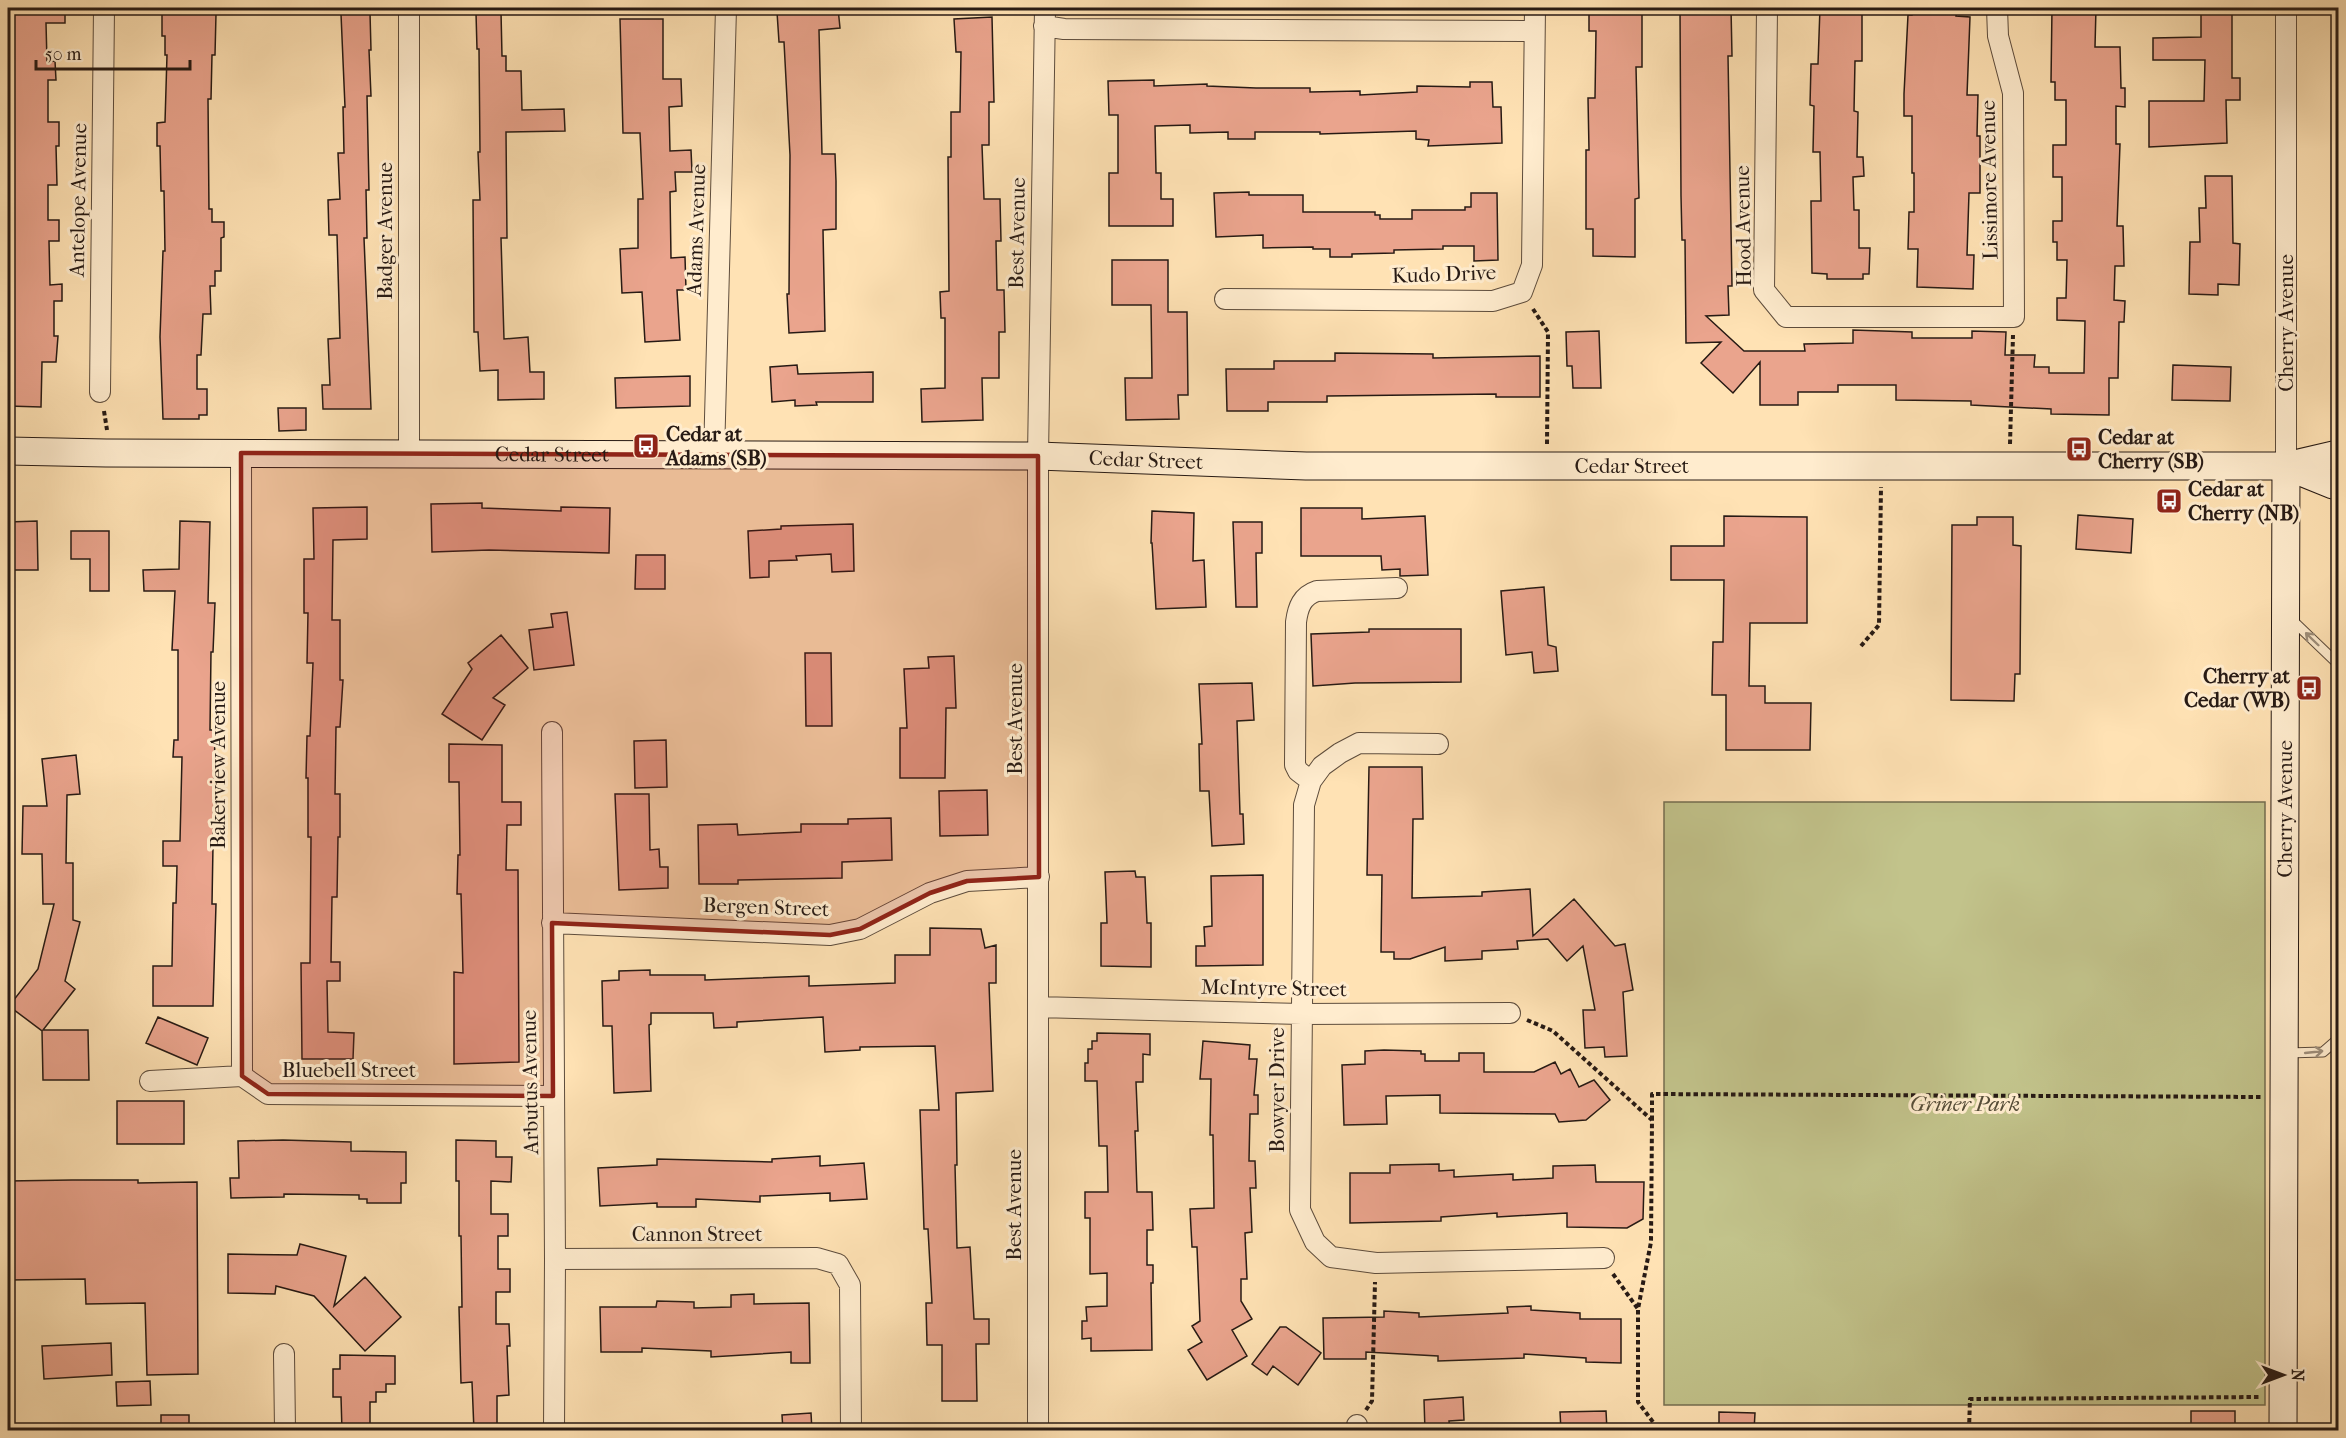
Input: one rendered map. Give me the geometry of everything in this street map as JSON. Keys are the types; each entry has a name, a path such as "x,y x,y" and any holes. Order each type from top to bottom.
{"main road":[{"name":"Cedar Street","path":"8,451 1038,456 1306,466 2286,466 2338,454"},
{"name":"Cedar Street","path":"2286,466 2338,485"},
{"name":"Cherry Avenue","path":"2283,1431 2286,466"}],"street":[{"name":"Antelope Avenue","path":"100,393 104,8"},
{"name":"Badger Avenue","path":"409,8 409,454"},
{"name":"Adams Avenue","path":"714,454 726,8"},
{"name":"Kudo Drive","path":"1224,299 1493,301 1522,292 1532,265 1535,8"},
{"name":"Hood Avenue","path":"1767,8 1764,290 1786,317 2014,317"},
{"name":"Lissimore Avenue","path":"1998,8 1998,36 2013,93 2014,317"},
{"name":"Cherry Avenue","path":"2286,8 2286,466"},
{"path":"1044,17 1064,29 1534,31"},
{"name":"Best Avenue","path":"1038,1431 1038,456 1044,17"},
{"name":"Bakerview Avenue","path":"241,453 242,1076"},
{"path":"1311,781 1298,771 1295,765 1296,622 1300,604 1309,594 1317,591 1397,588"},
{"name":"Arbutus Avenue","path":"552,732 554,1431"},
{"name":"Bowyer Drive","path":"1438,744 1359,743 1322,766 1311,781 1304,805 1300,1210 1315,1242 1331,1257 1376,1263 1604,1258"},
{"name":"Bergen Street","path":"552,923 830,935 860,930 930,893 967,881 1039,877"},
{"name":"McIntyre Street","path":"1038,1007 1302,1014 1510,1013"},
{"path":"150,1081 242,1076"},
{"name":"Bluebell Street","path":"242,1076 268,1094 553,1096"},
{"name":"Cannon Street","path":"555,1259 817,1258 838,1264 850,1285 851,1431"},
{"path":"284,1354 285,1431"}],"lane":[{"path":"2286,615 2338,664"},
{"path":"2285,1053 2323,1052 2338,1039"}],"path":[{"path":"1533,309 1548,332 1547,466"},
{"path":"2010,466 2014,317"},
{"path":"100,393 106,426 106,453"},
{"path":"1861,646 1879,625 1882,466"},
{"path":"1510,1013 1553,1031 1652,1120"},
{"path":"1659,1431 1638,1402 1638,1309 1651,1242 1652,1094 2284,1097"},
{"path":"1604,1258 1615,1278 1638,1309"},
{"path":"1357,1428 1372,1401 1376,1263"},
{"path":"1969,1431 1970,1399 2283,1397"}],"highlighted area":[{"path":"241,453 1038,456 1039,877 967,881 930,893 860,929 830,935 552,923 553,1096 268,1094 242,1076"}],"green space":[{"name":"Griner Park","path":"1664,802 2265,802 2265,1405 1664,1405"}],"building":[{"path":"10,8 65,8 65,23 46,23 47,62 55,61 56,80 48,80 48,122 59,122 59,146 56,146 57,185 48,185 48,220 59,220 59,241 49,241 50,285 62,284 62,301 54,301 54,336 58,336 56,362 42,362 41,407 8,406 8,106 13,106"},
{"path":"838,8 840,28 819,30 822,154 835,154 836,181 836,229 823,230 825,331 789,333 787,294 789,294 790,155 784,42 779,42 777,12"},
{"path":"1589,8 1642,10 1642,67 1636,67 1639,198 1635,199 1635,257 1593,256 1593,229 1586,229 1588,98 1595,98 1596,31 1589,31"},
{"path":"1680,8 1731,8 1732,56 1728,56 1732,286 1728,286 1729,315 1706,316 1744,351 1805,351 1804,344 1853,343 1853,330 1912,332 1912,338 1972,338 1972,331 2006,332 2005,355 2035,355 2034,367 2049,367 2049,373 2084,373 2085,321 2057,320 2057,298 2066,298 2067,260 2057,260 2057,242 2053,242 2053,221 2062,221 2062,177 2053,177 2053,145 2066,145 2066,100 2055,100 2055,82 2051,82 2052,8 2096,8 2095,47 2120,47 2121,88 2125,88 2125,107 2116,106 2116,144 2120,144 2117,226 2123,226 2124,266 2115,266 2114,300 2125,301 2124,322 2119,322 2118,378 2109,378 2109,415 2051,414 2051,409 1971,405 1971,401 1896,400 1896,385 1838,385 1838,392 1798,392 1798,405 1760,405 1760,362 1733,393 1701,363 1721,342 1686,343 1685,240 1682,240 1681,196"},
{"path":"1820,8 1862,8 1862,61 1855,61 1854,111 1858,112 1857,157 1863,157 1864,176 1853,177 1854,210 1859,210 1859,248 1870,248 1869,274 1863,274 1863,279 1827,279 1827,274 1812,273 1811,201 1821,201 1820,152 1813,152 1814,106 1810,105 1811,64 1818,64"},
{"path":"1913,8 1957,8 1956,16 1970,17 1967,95 1978,95 1977,136 1980,136 1980,193 1969,193 1967,255 1974,255 1973,289 1917,287 1918,249 1908,249 1909,212 1914,212 1914,173 1912,173 1912,116 1904,116 1904,94 1908,15 1912,15"},
{"path":"2201,8 2232,8 2232,78 2240,78 2240,100 2226,100 2227,143 2149,147 2149,101 2204,101 2205,60 2153,60 2153,38 2201,37"},
{"path":"501,12 502,56 506,56 506,71 521,71 522,110 564,109 565,131 506,132 507,238 501,238 504,339 528,337 530,372 544,372 544,399 498,400 498,370 480,371 478,332 474,332 473,200 480,200 479,49 477,49 476,13"},
{"path":"162,13 216,14 211,99 208,99 209,209 212,209 212,222 224,222 224,237 221,238 221,271 215,271 215,286 210,286 211,314 203,314 201,355 197,355 197,389 207,389 207,415 199,415 199,419 163,419 160,337 163,251 165,251 164,191 161,191 160,146 157,146 157,123 165,122 167,55 165,55 165,36 162,36"},
{"path":"370,13 371,96 367,96 369,190 366,190 367,238 364,238 371,409 323,409 322,385 330,385 328,339 340,338 337,235 329,235 328,200 340,199 338,153 344,153 343,107 345,107 341,14"},
{"path":"992,17 994,102 989,102 989,145 982,145 984,199 1000,199 1001,241 996,241 997,290 1004,290 1005,332 999,332 999,378 982,378 983,420 922,422 921,389 945,388 945,318 941,318 940,292 949,291 948,157 951,157 951,112 960,112 961,52 956,52 954,19"},
{"path":"620,19 663,19 663,79 681,79 682,106 669,107 670,151 691,150 692,172 675,172 676,191 670,192 671,258 685,257 686,290 677,290 680,340 645,342 642,292 622,293 620,249 638,248 638,199 643,199 640,133 623,133"},
{"path":"1154,80 1154,86 1207,84 1207,86 1256,88 1310,88 1310,92 1360,91 1360,95 1417,92 1417,86 1470,87 1470,82 1492,82 1493,107 1501,107 1502,143 1428,146 1429,140 1416,139 1416,131 1320,134 1320,132 1255,132 1255,139 1228,139 1228,132 1190,133 1190,125 1155,126 1156,173 1161,173 1161,199 1173,199 1173,226 1109,226 1109,173 1118,173 1118,115 1109,115 1108,81"},
{"path":"2205,176 2232,176 2233,243 2240,244 2239,285 2218,284 2218,295 2189,294 2190,242 2200,242 2199,208 2206,208"},
{"path":"1249,192 1249,195 1303,195 1303,212 1375,212 1375,215 1380,215 1380,219 1412,219 1412,210 1465,210 1465,207 1471,207 1471,193 1497,193 1498,260 1474,261 1474,246 1443,246 1443,249 1394,250 1394,253 1330,257 1330,249 1263,248 1263,235 1216,237 1214,193"},
{"path":"1112,260 1168,260 1168,312 1187,312 1188,395 1178,395 1179,419 1126,420 1125,378 1152,378 1151,305 1112,305"},
{"path":"1599,331 1601,388 1573,388 1572,366 1567,366 1566,332"},
{"path":"1335,353 1433,354 1433,358 1540,356 1540,397 1496,397 1496,394 1327,396 1327,402 1268,402 1268,411 1227,411 1226,369 1274,369 1274,361 1335,361"},
{"path":"797,365 798,374 873,372 873,402 816,402 817,405 795,406 795,400 772,402 770,367"},
{"path":"2173,365 2231,367 2230,401 2172,400"},
{"path":"690,376 690,406 616,408 615,378"},
{"path":"278,408 306,408 306,430 279,431"},
{"path":"482,503 482,508 561,511 561,507 610,508 609,553 489,550 432,552 431,504"},
{"path":"367,507 367,539 333,540 332,620 340,620 340,680 343,680 340,727 336,727 335,794 340,794 340,837 338,837 337,897 332,897 331,962 340,962 340,981 327,981 328,1032 354,1033 353,1059 302,1059 301,963 310,963 311,837 308,837 308,778 306,778 313,663 307,663 308,613 304,613 304,559 314,559 313,508"},
{"path":"1301,508 1362,508 1362,519 1425,516 1428,575 1400,576 1400,569 1382,570 1381,556 1301,556"},
{"path":"1152,511 1194,513 1193,561 1204,560 1206,607 1156,609 1151,543"},
{"path":"2078,515 2133,519 2131,553 2076,549"},
{"path":"1724,516 1807,517 1807,623 1750,623 1749,686 1765,686 1765,703 1811,703 1810,750 1726,750 1726,695 1712,695 1713,642 1723,642 1724,580 1671,580 1671,546 1724,546"},
{"path":"1977,517 2013,517 2013,545 2021,546 2020,674 2015,674 2014,701 1951,700 1952,525 1977,525"},
{"path":"37,521 38,570 8,570 8,522"},
{"path":"180,521 210,522 208,603 215,603 213,652 211,652 210,730 215,730 212,904 216,904 213,1006 153,1006 153,966 172,966 173,903 176,903 177,866 163,866 163,841 180,841 182,757 173,757 174,740 178,740 178,650 172,650 175,591 144,591 143,570 179,569"},
{"path":"1233,522 1262,522 1262,553 1256,553 1257,607 1236,607"},
{"path":"853,524 854,571 832,572 831,554 796,556 797,560 769,561 769,577 750,578 748,531 781,529 781,526"},
{"path":"71,531 109,531 109,591 90,591 90,559 71,559"},
{"path":"636,555 665,555 665,589 635,589"},
{"path":"1544,587 1548,645 1556,647 1558,671 1534,673 1532,652 1506,655 1501,591"},
{"path":"567,612 574,665 534,670 529,630 553,627 551,614"},
{"path":"1369,629 1461,629 1461,682 1355,683 1313,686 1311,634 1369,632"},
{"path":"501,635 528,668 493,698 505,705 482,740 442,714 472,669 468,663"},
{"path":"805,653 831,653 832,726 806,726"},
{"path":"954,656 956,708 946,708 945,778 900,778 900,728 907,728 904,669 929,668 928,657"},
{"path":"1252,683 1254,720 1237,721 1240,814 1243,814 1244,844 1212,846 1209,791 1200,791 1199,744 1202,744 1199,684"},
{"path":"666,740 667,787 635,788 634,741"},
{"path":"449,744 502,745 502,802 521,802 521,825 507,825 506,870 518,870 519,1062 454,1064 454,972 463,973 461,894 457,894 458,855 460,855 459,782 449,782"},
{"path":"76,755 80,794 67,795 66,863 73,863 73,920 80,922 65,981 75,989 43,1030 88,1030 89,1080 43,1080 42,1031 9,1006 38,969 54,904 43,904 42,854 22,854 23,806 47,806 42,759"},
{"path":"1369,767 1422,767 1423,819 1413,819 1412,898 1482,896 1482,892 1530,889 1533,936 1574,899 1615,946 1625,944 1633,990 1623,992 1627,1056 1605,1057 1604,1047 1585,1048 1583,1010 1595,1010 1583,946 1567,961 1548,939 1517,941 1518,949 1482,951 1482,959 1445,961 1445,947 1410,959 1394,959 1394,952 1381,952 1382,875 1367,875"},
{"path":"987,790 988,835 940,836 939,791"},
{"path":"615,794 649,794 650,850 659,849 660,867 668,867 668,888 619,890"},
{"path":"891,818 892,860 842,862 842,878 738,880 738,884 699,884 698,825 737,824 738,835 801,832 801,824 848,824 848,819"},
{"path":"1135,871 1136,877 1145,877 1147,923 1151,923 1151,967 1101,966 1101,923 1107,923 1105,872"},
{"path":"1263,875 1263,965 1196,966 1196,946 1205,946 1204,927 1212,926 1211,876"},
{"path":"930,928 981,929 985,948 996,945 996,983 989,983 993,1091 956,1093 957,1248 970,1247 974,1319 989,1319 989,1344 976,1344 977,1401 942,1401 942,1345 927,1345 926,1303 932,1303 928,1229 924,1229 920,1110 939,1110 935,1046 860,1047 860,1050 825,1052 823,1017 737,1022 737,1027 714,1028 713,1013 651,1013 651,1024 649,1025 651,1091 614,1093 612,1026 603,1026 602,981 619,980 619,971 650,970 650,975 705,975 705,980 809,976 809,986 895,983 895,955 930,955"},
{"path":"158,1017 208,1038 197,1065 146,1043"},
{"path":"1097,1033 1150,1034 1150,1055 1143,1054 1143,1082 1136,1082 1138,1131 1135,1131 1137,1192 1152,1192 1153,1230 1147,1230 1147,1265 1153,1265 1152,1350 1091,1351 1091,1338 1082,1339 1082,1321 1087,1321 1086,1307 1107,1306 1107,1273 1090,1274 1090,1218 1085,1218 1085,1192 1108,1192 1107,1146 1099,1146 1097,1081 1085,1081 1088,1049 1092,1049 1092,1041 1097,1041"},
{"path":"1203,1041 1250,1045 1249,1059 1257,1059 1254,1095 1258,1095 1258,1114 1250,1114 1249,1161 1255,1161 1256,1188 1250,1188 1252,1232 1245,1233 1247,1279 1241,1279 1241,1301 1252,1319 1232,1330 1247,1356 1207,1380 1188,1350 1202,1342 1192,1326 1200,1321 1197,1247 1192,1247 1190,1209 1214,1208 1213,1135 1210,1135 1211,1079 1200,1079"},
{"path":"1365,1051 1421,1051 1421,1054 1425,1054 1425,1061 1459,1061 1459,1053 1484,1053 1484,1072 1534,1072 1555,1062 1561,1074 1570,1069 1579,1087 1594,1080 1610,1100 1586,1120 1559,1122 1555,1114 1440,1113 1440,1095 1386,1096 1387,1124 1344,1125 1342,1065 1365,1064"},
{"path":"117,1101 184,1101 184,1144 117,1144"},
{"path":"456,1140 496,1141 496,1157 512,1157 511,1182 491,1181 491,1214 508,1214 508,1236 498,1236 498,1269 510,1269 510,1292 496,1292 496,1324 509,1324 510,1346 507,1346 509,1395 497,1396 497,1431 474,1431 472,1382 461,1383 459,1307 462,1307 461,1236 459,1236 459,1181 456,1181"},
{"path":"238,1141 351,1142 351,1151 406,1152 406,1183 401,1183 401,1203 367,1203 367,1199 359,1199 359,1195 284,1194 284,1197 231,1198 230,1178 239,1178"},
{"path":"820,1156 820,1166 864,1163 867,1199 830,1201 830,1193 760,1196 760,1202 696,1199 696,1207 657,1207 657,1203 600,1206 598,1168 657,1165 657,1159 772,1162 772,1159"},
{"path":"1439,1164 1439,1171 1454,1170 1454,1177 1513,1174 1513,1180 1553,1178 1553,1166 1595,1165 1596,1182 1644,1182 1643,1219 1627,1228 1567,1227 1567,1213 1497,1217 1497,1213 1441,1217 1441,1221 1350,1223 1350,1173 1390,1173 1390,1165"},
{"path":"138,1180 138,1183 197,1182 198,1374 147,1375 145,1303 86,1304 85,1279 8,1280 8,1181"},
{"path":"300,1244 346,1256 334,1306 365,1277 401,1317 365,1351 314,1296 276,1286 275,1294 228,1293 228,1254 297,1255"},
{"path":"754,1294 754,1304 809,1303 810,1363 791,1363 791,1352 711,1357 711,1351 642,1348 642,1352 601,1352 600,1307 656,1307 657,1301 694,1302 694,1308 731,1307 731,1295"},
{"path":"1531,1306 1531,1310 1580,1313 1580,1319 1621,1319 1621,1363 1586,1362 1586,1358 1524,1354 1524,1358 1438,1361 1438,1356 1366,1352 1366,1359 1324,1359 1323,1318 1384,1317 1384,1311 1419,1313 1419,1317 1508,1313 1507,1307"},
{"path":"1280,1327 1286,1327 1321,1353 1298,1385 1273,1366 1267,1375 1252,1364"},
{"path":"111,1343 112,1375 44,1379 42,1346"},
{"path":"340,1355 395,1356 395,1384 386,1384 386,1392 376,1392 376,1402 370,1402 370,1431 342,1431 341,1397 333,1397 333,1369 340,1369"},
{"path":"150,1381 151,1405 117,1406 116,1382"},
{"path":"1463,1397 1464,1420 1449,1421 1450,1431 1425,1431 1424,1400"},
{"path":"1606,1411 1607,1430 1561,1431 1560,1412"},
{"path":"2191,1411 2235,1411 2235,1431 2191,1431"},
{"path":"1719,1412 1755,1413 1754,1431 1719,1431"},
{"path":"811,1413 812,1431 783,1431 782,1415"},
{"path":"161,1415 189,1415 189,1431 161,1431"}],"place":[{"name":"Cedar at Adams (SB)","path":"646,446"},
{"name":"Cedar at Cherry (SB)","path":"2079,449"},
{"name":"Cedar at Cherry (NB)","path":"2169,501"},
{"name":"Cherry at Cedar (WB)","path":"2309,688"}]}
